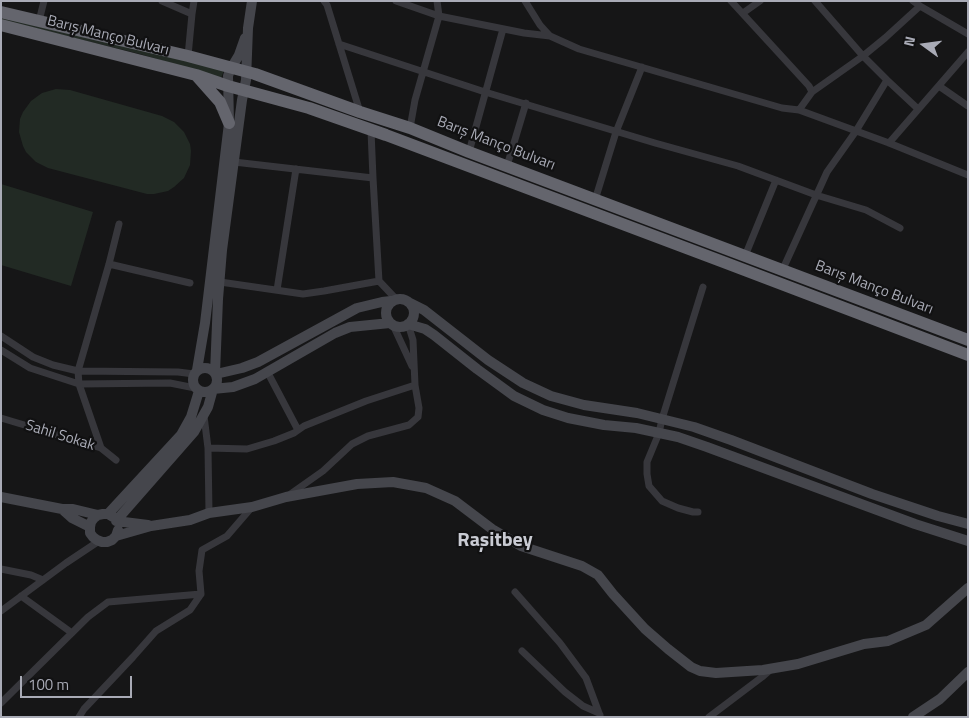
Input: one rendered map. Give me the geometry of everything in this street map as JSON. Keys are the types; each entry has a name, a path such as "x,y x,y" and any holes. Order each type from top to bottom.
{"highway":[{"name":"Barış Manço Bulvarı","path":"1,12 247,71 410,128 595,200 968,340"},
{"name":"Barış Manço Bulvarı","path":"1,26 196,75 228,86 308,108 726,262 968,355"},
{"path":"196,75 220,102 229,123"}],"street":[{"path":"39,21 44,1"},
{"path":"162,1 192,14"},
{"path":"188,56 194,1"},
{"path":"108,517 118,526 116,536 107,542 98,541 90,533 91,522 94,518 108,517 194,432 204,416 213,389 217,383 222,250 243,90 246,80 248,28 252,1"},
{"path":"324,1 327,5 360,112"},
{"path":"396,1 439,16 524,33 550,36 579,49 782,108 799,110 889,143 968,175"},
{"path":"410,128 415,100 439,16 437,1"},
{"path":"525,1 540,25 550,36"},
{"path":"731,1 809,86 812,92"},
{"path":"742,13 760,1"},
{"path":"815,1 863,56 917,108"},
{"path":"799,110 812,92 885,38 916,4 968,34"},
{"path":"108,517 180,435 191,417 197,390 192,379 205,323 229,123 228,76 239,56 248,28"},
{"path":"469,152 503,29"},
{"path":"339,44 485,92 616,132 738,166 816,195 866,210 900,228"},
{"path":"889,143 917,108 968,52"},
{"path":"595,200 616,132 642,67"},
{"path":"782,270 827,172 856,131 887,80"},
{"path":"939,86 968,106"},
{"path":"507,166 526,103"},
{"path":"371,130 379,281 394,300"},
{"path":"234,162 373,178"},
{"path":"277,290 296,169"},
{"path":"745,256 776,180"},
{"path":"101,448 80,384 78,371 110,264 119,224"},
{"path":"110,264 190,282"},
{"path":"220,282 303,294 379,281"},
{"path":"698,512 678,508 662,501 649,486 647,462 659,433 703,287"},
{"path":"216,374 258,362 357,308 401,299 424,310 488,360 523,383 551,396 584,405 637,413 694,427 872,494 968,524"},
{"path":"394,300 387,306 387,318 414,371"},
{"path":"1,350 30,368 80,384 170,383 206,392 213,389 233,387 255,379 350,326 391,324 398,327 408,324 414,311 410,303"},
{"path":"286,497 323,471 352,444 368,436 409,425 418,417 419,408 415,384 413,340 408,324"},
{"path":"408,324 425,329 514,396 543,410 568,418 659,433 707,447 915,524 968,541"},
{"path":"1,336 33,357 53,365 78,371 195,372 203,367 207,367 216,374"},
{"path":"268,373 298,430"},
{"path":"208,448 247,449 274,441 294,434 304,426 415,384"},
{"path":"204,416 208,448 209,513"},
{"name":"Sahil Sokak","path":"1,418 101,448 116,460"},
{"path":"116,536 151,526 190,520 209,513 252,507 286,497 357,484 393,482 426,488 455,501 492,529 521,546 582,566 598,575 645,629 691,667 716,672 771,669 798,664 864,644 888,641 926,625 968,588"},
{"path":"1,497 62,509 73,509 151,526"},
{"path":"79,717 84,709 156,631 190,610 201,594 199,572 202,550 227,536 252,507"},
{"path":"62,509 72,518 90,527"},
{"path":"1,611 98,541"},
{"path":"1,569 31,575 43,580"},
{"path":"515,592 560,643 586,678 600,715"},
{"path":"1,703 88,617 108,602 201,594"},
{"path":"21,596 72,633"},
{"path":"522,651 565,692 583,706 600,715"},
{"path":"709,717 762,678 771,669"},
{"path":"913,717 940,699 968,672"}],"shaded area":[{"path":"1,14 224,69 223,73 221,78 140,54 1,20"},
{"path":"56,89 70,90 162,116 174,122 184,132 190,144 190,165 184,178 168,191 147,194 48,168 36,162 23,146 19,132 20,119 31,101 42,93"},
{"path":"1,184 93,212 71,286 1,265"}],"district":[{"name":"Raşitbey","path":"495,541"}]}
